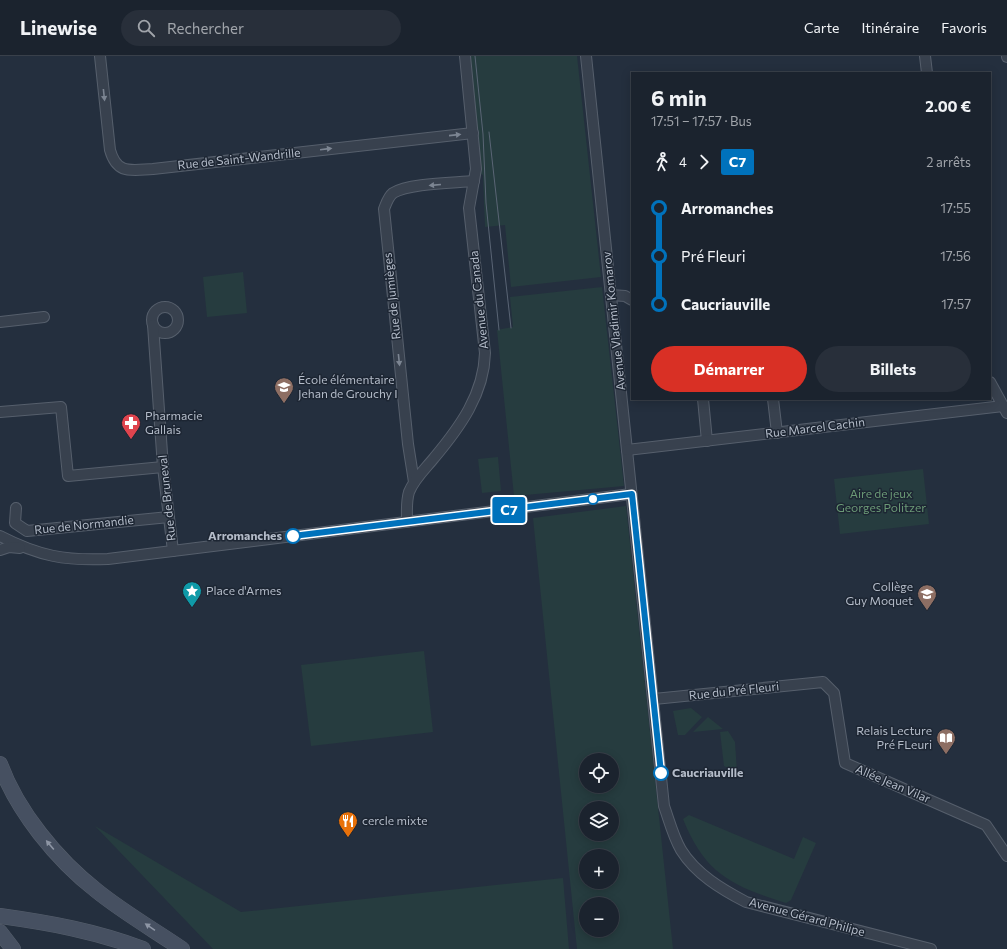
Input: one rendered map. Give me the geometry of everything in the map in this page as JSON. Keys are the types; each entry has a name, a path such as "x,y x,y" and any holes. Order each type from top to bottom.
{"street":[{"name":"Rue de Saint-Wandrille","path":"100,56 110,150 113,160 119,167 126,170 153,169 473,133"},
{"name":"Avenue du Canada","path":"407,522 406,503 414,482 447,442 466,414 481,385 484,370 485,353 469,208 476,169 465,56"},
{"name":"Avenue Vladimir Komarov","path":"586,56 664,806 682,850 694,864"},
{"path":"925,56 927,72"},
{"name":"Rue de Jumièges","path":"414,482 409,457 384,209 392,194 400,190 474,181"},
{"path":"611,295 624,296 631,300"},
{"path":"0,322 44,317"},
{"name":"Rue de Bruneval","path":"153,325 164,467 173,551"},
{"path":"991,384 1005,410"},
{"path":"703,400 707,441"},
{"path":"773,400 777,433"},
{"path":"0,412 62,407 68,476 164,467"},
{"name":"Rue Marcel Cachin","path":"627,450 1005,410"},
{"path":"0,550 9,547 25,549 51,556 75,560 108,559 632,494"},
{"name":"Rue de Normandie","path":"16,508 15,524 27,531 169,517"},
{"path":"0,536 25,549"},
{"name":"Rue du Pré Fleuri","path":"654,699 815,682"},
{"name":"Allée Jean Vilar","path":"815,682 822,682 834,693 845,763 986,825 1007,856"},
{"path":"0,764 17,801 56,852 96,891 182,949"},
{"name":"Avenue Gérard Philipe","path":"694,864 706,878 724,891 746,902 931,949"},
{"path":"0,916 63,925 113,938 143,949"},
{"path":"0,932 11,947"}],"green space":[{"path":"469,56 577,56 601,277 511,287 505,225 485,227 483,175 481,174"},
{"path":"243,272 247,313 207,317 203,277"},
{"path":"602,287 624,486 514,496 497,330 513,327 510,297"},
{"path":"498,457 501,491 482,493 478,459"},
{"name":"Aire de jeux Georges Politzer","path":"923,469 929,524 840,534 834,479"},
{"path":"626,506 673,949 577,949 533,518"},
{"path":"424,651 433,732 311,746 301,665"},
{"path":"691,708 702,717 685,735 678,735 673,711"},
{"path":"708,717 723,729 693,732"},
{"path":"728,731 735,742 737,772 724,766 720,732"},
{"path":"689,815 794,859 803,837 816,843 791,900 786,903 767,897 735,883 722,875 701,853 692,838 683,819"},
{"path":"95,826 241,912 563,878 569,949 213,949"}],"tram line":[{"path":"475,56 483,134 486,203 499,330"},
{"path":"489,132 511,328"}],"bus line":[{"name":"C7","path":"293,536 632,494 661,773"}],"place":[{"name":"École élémentaire Jehan de Grouchy I","path":"284,404"},
{"name":"Pharmacie Gallais","path":"131,440"},
{"name":"Arromanches","path":"293,536"},
{"name":"Place d'Armes","path":"192,608"},
{"name":"Collège Guy Moquet","path":"927,611"},
{"name":"Relais Lecture Pré FLeuri","path":"946,755"},
{"name":"Caucriauville","path":"661,773"},
{"name":"cercle mixte","path":"348,838"}]}
